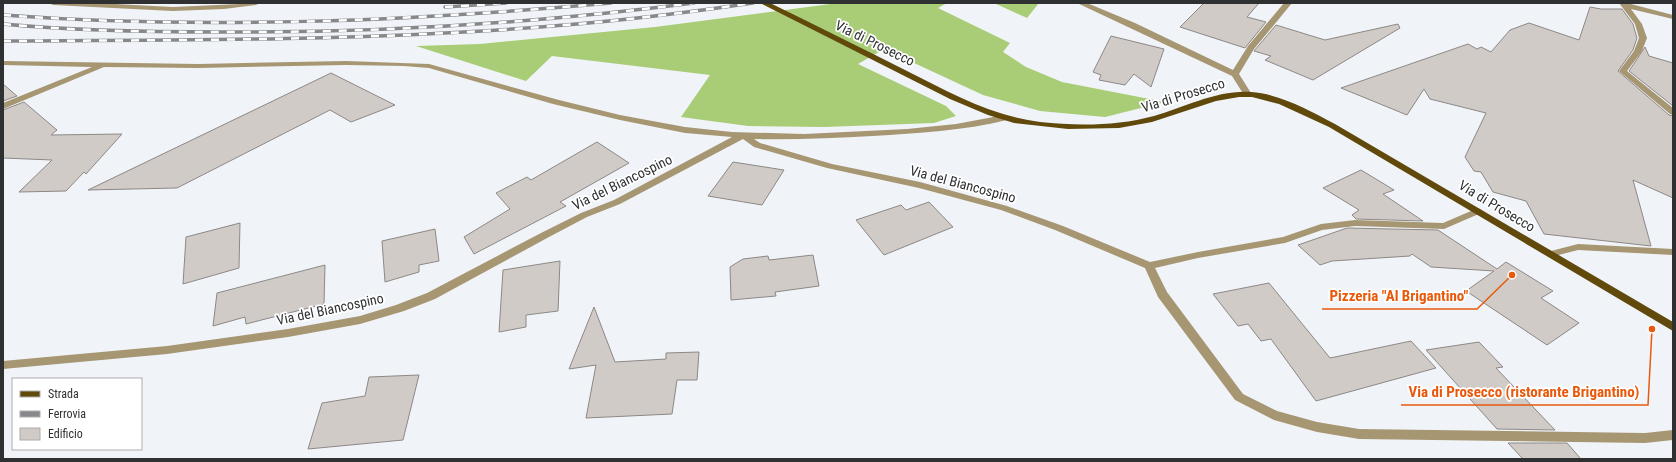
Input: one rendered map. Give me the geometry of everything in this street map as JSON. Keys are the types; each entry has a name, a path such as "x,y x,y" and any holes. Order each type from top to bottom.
{"main road":[{"name":"Via di Prosecco","path":"764,3 949,95 1004,118 1019,121 1060,126 1102,127 1138,123 1166,115 1215,97 1246,94 1265,97 1301,110 1478,211 1673,327"}],"street":[{"path":"54,3 173,10 224,7 256,3"},
{"path":"1081,3 1132,25 1234,74 1246,94"},
{"path":"1234,74 1251,48 1288,3"},
{"path":"1624,4 1673,17"},
{"path":"1624,4 1640,26 1644,35 1644,41 1640,50 1623,71 1673,112"},
{"name":"Via del Biancospino","path":"3,63 198,66 346,63 429,66 633,120 685,130 744,135 839,135 925,130 977,125 1004,118"},
{"name":"Via del Biancospino","path":"3,106 107,64"},
{"name":"Via del Biancospino","path":"744,135 757,145 830,166 920,185 1004,208 1059,228 1149,266"},
{"name":"Via del Biancospino","path":"3,365 167,350 265,336 360,320 400,308 431,296 584,215 617,202 744,135"},
{"path":"1478,211 1444,226 1355,223 1321,227 1285,240 1198,255 1149,266 1162,294 1239,397 1274,415 1317,427 1359,434 1646,438 1673,435"},
{"path":"1551,254 1578,247 1673,252"}],"green space":[{"path":"838,3 947,3 938,8 1010,43 1003,52 1026,67 1062,82 1165,102 1105,117 1040,111 983,95 884,49 858,64 946,106 956,116 934,123 824,127 748,126 681,117 710,75 552,56 526,81 416,46 480,44 655,27"},
{"path":"994,3 1039,3 1027,18"}],"building":[{"path":"1204,3 1259,3 1247,17 1266,22 1245,48 1180,27"},
{"path":"1590,7 1601,9 1622,9 1633,24 1637,38 1633,50 1618,71 1669,115 1673,116 1673,198 1633,180 1651,246 1544,234 1526,201 1493,192 1481,172 1474,171 1465,157 1486,113 1430,99 1424,89 1407,115 1341,88 1468,44 1477,49 1481,47 1491,52 1510,30 1529,23 1579,40"},
{"path":"1398,24 1400,28 1313,80 1265,60 1271,56 1254,51 1276,25 1325,40"},
{"path":"1111,36 1164,49 1151,87 1134,74 1125,85 1099,80 1101,75 1093,72"},
{"path":"1645,47 1649,56 1673,63 1673,106 1629,71"},
{"path":"331,73 395,105 351,122 330,110 177,188 88,190"},
{"path":"3,84 17,96 3,101"},
{"path":"24,102 57,130 51,135 122,134 86,174 84,172 66,191 19,192 52,160 3,158 3,110"},
{"path":"597,142 629,163 560,202 566,206 474,254 464,237 510,209 496,193 527,177 531,180"},
{"path":"733,162 784,170 762,205 708,196"},
{"path":"1361,170 1394,190 1383,194 1423,221 1356,219 1352,215 1359,210 1323,188"},
{"path":"929,202 953,227 884,255 856,220 901,205 906,210"},
{"path":"240,223 239,268 183,284 186,237"},
{"path":"1347,228 1438,230 1497,269 1506,262 1553,291 1541,298 1579,323 1547,345 1466,291 1494,271 1431,267 1412,254 1410,256 1332,261 1320,265 1298,245"},
{"path":"435,229 439,261 419,265 419,272 385,282 382,241"},
{"path":"813,255 819,286 775,292 776,296 731,300 730,267 743,259 768,256 769,260"},
{"path":"560,261 558,311 526,315 526,327 499,332 503,270"},
{"path":"325,265 324,304 246,324 245,317 213,326 217,293"},
{"path":"1269,283 1330,358 1411,341 1436,368 1316,401 1271,339 1261,341 1248,324 1238,326 1213,294"},
{"path":"594,307 615,362 666,359 666,353 699,352 697,380 677,380 672,414 586,418 596,365 569,369"},
{"path":"1479,342 1503,367 1496,368 1555,430 1497,429 1426,350"},
{"path":"419,375 403,440 308,449 322,403 365,396 369,377"},
{"path":"1508,443 1567,443 1581,459 1523,459"}],"railway":[{"path":"445,7 506,3"},
{"path":"3,15 79,20 231,23 383,19 459,15 611,3"},
{"path":"3,24 85,30 195,32 340,31 399,29 517,21 694,3"},
{"path":"3,41 284,39 425,34 589,23 659,16 753,3"}],"place":[{"name":"Pizzeria \"Al Brigantino\"","path":"1512,275"},
{"name":"Via di Prosecco (ristorante Brigantino)","path":"1652,329"}]}
